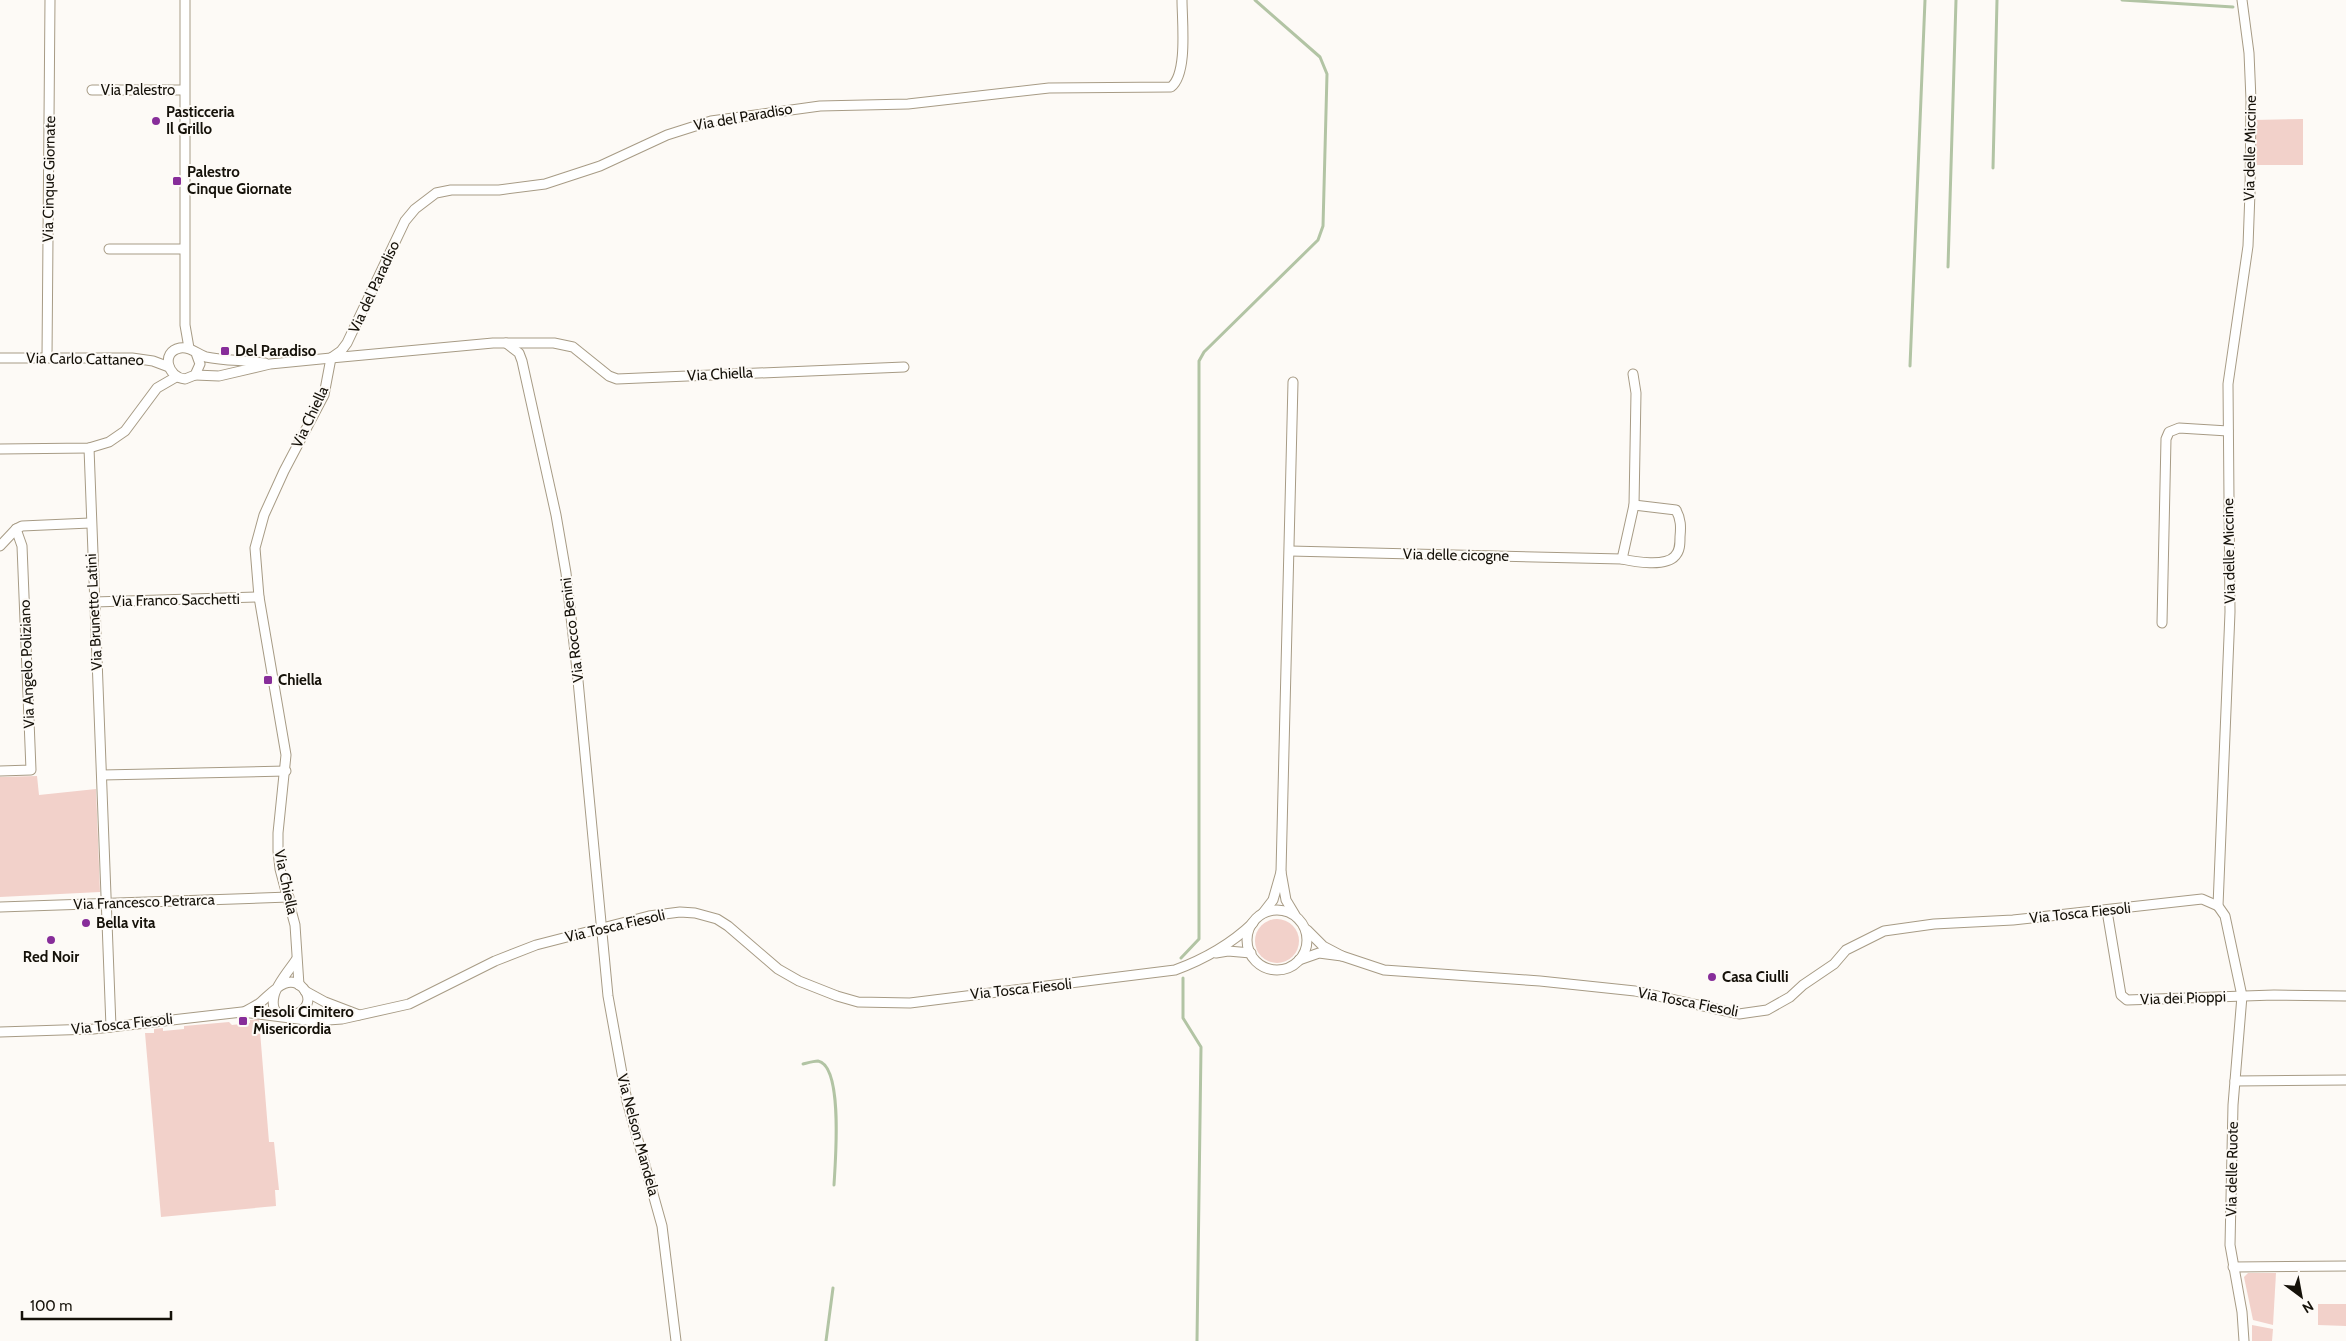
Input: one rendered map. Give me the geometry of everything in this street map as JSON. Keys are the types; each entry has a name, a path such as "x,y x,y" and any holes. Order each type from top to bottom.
{"street":[{"name":"Via Cinque Giornate","path":"47,357 50,0"},
{"name":"Via Palestro","path":"185,0 185,326 192,350"},
{"name":"Via del Paradiso","path":"331,358 341,351 347,343 405,221 415,209 436,193 451,190 499,190 546,184 600,166 667,135 711,121 820,106 908,104 1049,88 1171,87 1178,80 1181,69 1182,0"},
{"name":"Via delle Miccine","path":"2242,0 2249,53 2251,100 2250,201 2248,246 2228,384 2230,612 2218,906 2225,916 2242,996"},
{"name":"Via Palestro","path":"92,90 184,90"},
{"path":"109,249 184,249"},
{"name":"Via Palestro","path":"178,349 185,326"},
{"name":"Via Chiella","path":"302,988 296,960 296,932 280,869 278,833 286,771 284,737 259,598 256,570 258,533 284,471 324,395 331,358 506,343 554,343 573,347 608,376 617,379 904,367"},
{"name":"Via Rocco Benini","path":"506,343 519,353 522,361 556,515 566,573 602,928"},
{"path":"270,364 210,357 192,350 178,349 171,355 169,367 176,377 185,379 195,376 226,374 270,364 331,358"},
{"path":"192,350 200,364 195,376"},
{"name":"Via Carlo Cattaneo","path":"0,358 132,358 154,361 169,367"},
{"path":"1622,559 1634,505 1636,410 1633,374"},
{"path":"0,449 88,448 100,446 117,438 157,388 176,377"},
{"path":"1293,382 1281,872 1286,900 1295,915"},
{"path":"2162,623 2166,439 2169,432 2179,428 2228,431"},
{"name":"Via Brunetto Latini","path":"88,448 102,775 110,1027"},
{"name":"Via delle cicogne","path":"1290,551 1622,559 1641,563 1665,562 1674,558 1679,550 1680,518 1676,510 1634,505"},
{"path":"0,546 16,529 30,524 90,523"},
{"name":"Via Angelo Poliziano","path":"0,771 31,770 22,546 16,529"},
{"name":"Via Franco Sacchetti","path":"94,602 259,598"},
{"path":"102,775 286,771"},
{"path":"1261,914 1273,900 1281,872"},
{"name":"Via Francesco Petrarca","path":"0,907 288,897"},
{"name":"Via Tosca Fiesoli","path":"1214,953 1228,951 1251,954 1257,961 1271,969 1289,967 1299,960 1319,953 1342,956 1384,970 1540,981 1635,991 1739,1014 1766,1010 1790,997 1834,964 1846,950 1884,931 1934,924 2013,920 2107,911 2202,899 2218,906"},
{"path":"1261,914 1270,910 1282,910 1295,915"},
{"name":"Via dei Pioppi","path":"2107,911 2121,995 2127,1000 2242,996"},
{"name":"Via Tosca Fiesoli","path":"0,1032 110,1027 244,1012 328,1021 409,1004 517,952 664,913 705,915 728,926 763,958 798,981 836,996 858,1002 883,1003 910,1003 1175,970 1214,953 1237,938 1261,914"},
{"name":"Via Tosca Fiesoli","path":"1295,915 1316,941 1342,956"},
{"path":"1251,954 1247,938 1252,923"},
{"name":"Via Nelson Mandela","path":"602,928 608,996 627,1101 662,1226 676,1341"},
{"path":"1299,960 1307,947 1306,928"},
{"path":"296,960 275,992 273,1003 280,1014 294,1016 304,1009 307,1000 302,988"},
{"path":"279,986 290,983 324,1002 360,1015"},
{"name":"Via Tosca Fiesoli","path":"244,1012 259,1004 279,986"},
{"path":"2242,996 2346,996"},
{"name":"Via delle Ruote","path":"2242,996 2235,1081 2230,1226 2233,1267 2242,1312 2244,1341"},
{"path":"2235,1081 2346,1080"},
{"path":"2233,1267 2346,1266"}],"shaded area":[{"path":"2303,119 2303,165 2254,165 2253,120"},
{"path":"37,776 39,795 96,789 100,892 0,897 0,777"},
{"path":"1273,919 1281,919 1293,925 1299,941 1293,957 1281,963 1273,963 1261,957 1255,945 1255,937 1261,925"},
{"path":"259,1019 269,1142 274,1142 279,1190 275,1190 276,1206 161,1217 145,1033 154,1033 154,1029 163,1028 163,1031 184,1029 184,1026 229,1022 232,1025 250,1023 250,1020"},
{"path":"2248,1273 2276,1273 2273,1325 2253,1320 2244,1277"},
{"path":"2318,1304 2346,1304 2346,1326 2318,1325"},
{"path":"2252,1325 2273,1329 2272,1341 2252,1341"}],"waterway":[{"path":"1181,958 1199,939 1199,361 1204,352 1318,240 1323,226 1327,74 1320,57 1255,0"},
{"path":"1910,366 1925,0"},
{"path":"1948,267 1956,0"},
{"path":"1993,168 1997,0"},
{"path":"2122,0 2233,7"},
{"path":"1183,978 1183,1018 1201,1047 1197,1341"},
{"path":"803,1064 818,1061 826,1067 832,1080 836,1117 834,1185"},
{"path":"826,1341 833,1288"}],"place":[{"name":"Pasticceria Il Grillo","path":"156,121"},
{"name":"Palestro Cinque Giornate","path":"177,181"},
{"name":"Del Paradiso","path":"225,351"},
{"name":"Chiella","path":"268,680"},
{"name":"Bella vita","path":"86,923"},
{"name":"Red Noir","path":"51,940"},
{"name":"Casa Ciulli","path":"1712,977"},
{"name":"Fiesoli Cimitero Misericordia","path":"243,1021"}]}
